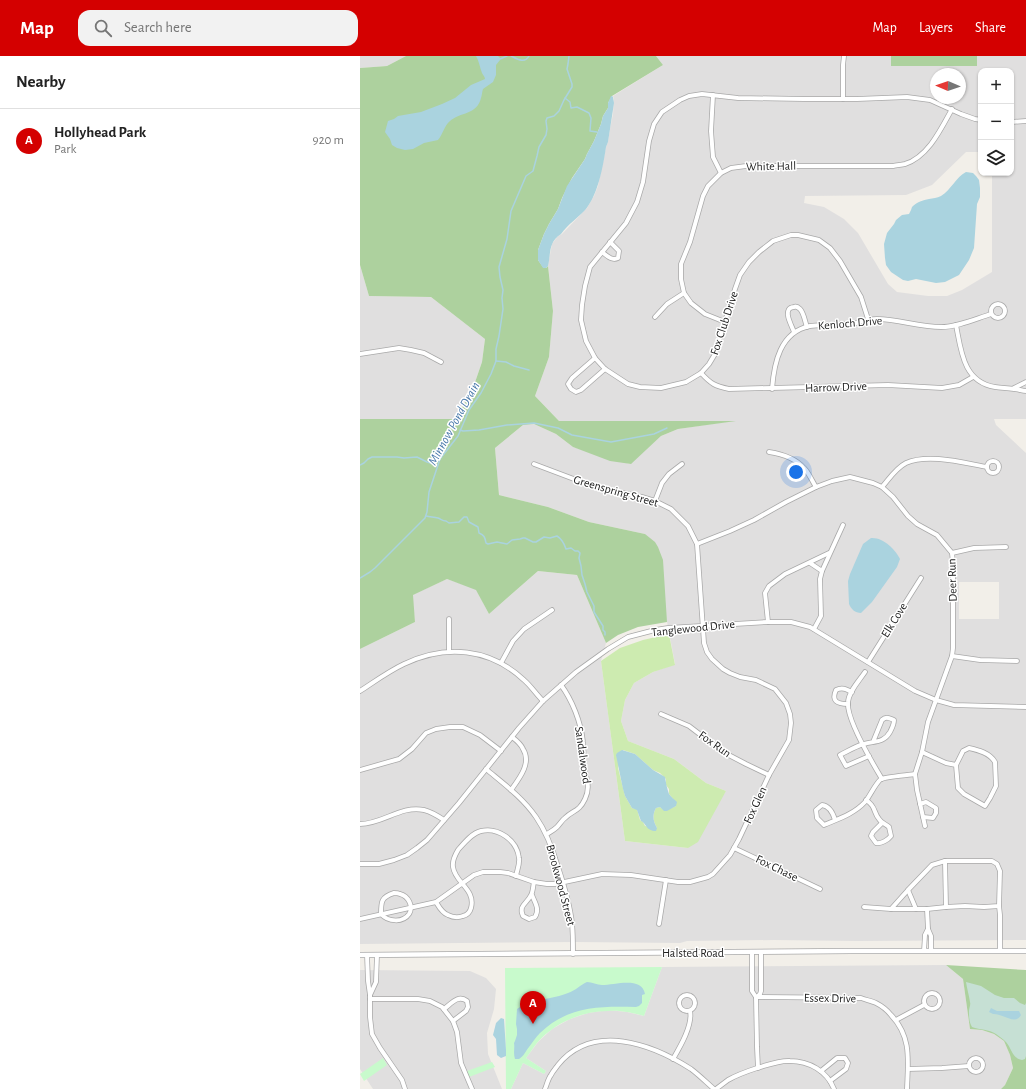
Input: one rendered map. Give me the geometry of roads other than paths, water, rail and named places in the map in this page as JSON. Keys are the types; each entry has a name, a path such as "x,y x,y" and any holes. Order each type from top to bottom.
{"street":[{"path":"843,99 844,56"},
{"name":"Fox Club Drive","path":"868,319 861,297 840,261 830,248 819,240 798,235 791,235 774,240 749,262 740,275 715,354 701,373 686,382 661,388 640,387 628,384 605,369 595,358 586,341 582,328 582,305 590,267 626,223 637,202 645,173 649,140 654,124 662,112 680,100 689,96 702,94 761,99 857,100 907,97 930,100 961,114 978,120"},
{"path":"713,95 713,157 721,173"},
{"name":"White Hall","path":"684,293 681,279 681,264 690,242 703,196 708,186 721,173 731,168 746,166 893,166 906,164 917,158 928,148 939,133 952,109"},
{"path":"1014,122 1026,121"},
{"path":"602,252 613,260 618,258 619,251 610,242"},
{"path":"655,317 666,304 684,293 691,303 705,314 725,322"},
{"path":"772,389 778,354 785,342 794,332 788,316 790,308 794,306 801,310 807,327"},
{"name":"Kenloch Drive","path":"794,332 807,327 856,323 868,319 893,320 924,326 942,327 956,325 991,314"},
{"path":"956,325 964,363 973,377 984,384 994,387 1014,388 1026,391"},
{"path":"360,354 399,348 424,353 441,362"},
{"path":"595,358 572,378 568,384 571,389 576,392 581,390 605,369"},
{"name":"Harrow Drive","path":"701,373 717,387 730,390 888,385 942,388 959,386 973,377"},
{"path":"1014,388 1026,382"},
{"path":"769,452 784,455 794,460 804,468 816,487"},
{"path":"882,487 893,474 905,464 924,458 987,467"},
{"name":"Greenspring Street","path":"534,464 595,487 642,497 655,501 671,509 688,526 697,544 703,626"},
{"path":"655,501 662,483 669,474 682,464"},
{"name":"Deer Run","path":"697,544 754,520 816,487 832,481 850,477 882,487 917,524 937,535 952,553 953,648 952,656 928,722 922,752 915,774"},
{"path":"814,630 820,616 820,579 822,571 843,525"},
{"path":"952,553 974,548 1006,547"},
{"path":"768,622 765,593 769,586 785,574 830,553"},
{"path":"810,563 822,571"},
{"name":"Elk Cove","path":"868,662 921,578"},
{"path":"501,663 513,641 524,629 552,610"},
{"path":"449,619 449,651"},
{"name":"Tanglewood Drive","path":"360,864 379,864 394,860 407,855 427,840 543,700 576,672 608,649 628,637 655,630 768,622 791,622 810,627 915,691 936,700 954,705 1026,707"},
{"name":"Fox Glen","path":"462,883 474,875 484,872 500,872 534,882 547,884 602,874 631,875 678,882 690,882 708,877 718,870 734,848 789,740 791,723 786,702 774,689 756,680 740,677 730,673 716,664 707,652 704,643 703,626"},
{"path":"360,691 404,664 421,657 449,651 484,656 501,663 524,680 543,700"},
{"path":"952,656 980,660 1017,661"},
{"path":"864,672 852,692 848,704 851,719 882,779"},
{"name":"Sandalwood","path":"547,834 557,827 565,818 577,810 588,792 589,786 584,767 581,729 566,692 561,685"},
{"path":"848,704 838,703 836,701 834,697 836,690 840,688 852,692"},
{"name":"Fox Run","path":"661,714 689,726 723,752 770,775"},
{"path":"869,756 846,766 840,755 863,744 873,742 882,740 888,735 894,724 894,720 888,717 882,720 873,742"},
{"path":"360,770 399,759 412,749 426,733 436,729 450,727 463,727 480,735 501,750"},
{"path":"511,790 520,778 526,760 523,749 512,737"},
{"path":"969,748 980,751 994,759 996,786 985,806 964,794 958,788 956,765 963,751 969,748"},
{"path":"922,752 946,763 956,765"},
{"name":"Brookwood Street","path":"486,769 526,804 547,834 562,882 572,922 573,954"},
{"path":"835,820 829,807 826,805 822,805 816,810 817,818 824,825 850,814 863,804 874,787 882,779 915,774 925,826"},
{"path":"866,800 870,802 882,823 889,827 892,836 888,840 878,844 872,836 873,832 882,823"},
{"path":"920,804 926,802 936,808 936,813 933,818 923,817"},
{"path":"360,824 381,820 400,812 414,809 432,813 444,820"},
{"path":"436,902 441,910 453,917 467,914 470,910 472,904 471,897 468,890 454,872 454,857 464,842 476,833 482,831 499,832 506,836 515,845 519,857 516,876"},
{"name":"Fox Chase","path":"734,848 820,889"},
{"path":"891,909 932,865 945,862 992,861 997,864 1000,871 1000,951"},
{"path":"945,862 946,907"},
{"path":"659,924 666,880"},
{"path":"532,895 538,910 535,917 529,918 523,916 522,909 532,895 534,882"},
{"path":"360,919 436,902 462,883"},
{"path":"908,890 916,908"},
{"path":"394,893 401,894 409,900 411,907 409,914 402,919 388,920 381,914 381,904 384,898 394,893"},
{"path":"864,907 927,909 965,906 999,906"},
{"path":"927,909 928,929 931,936 931,951"},
{"path":"924,951 925,935 928,929"},
{"name":"Halsted Road","path":"360,955 1026,951"},
{"path":"752,953 752,991 756,997 758,1068"},
{"path":"756,997 760,994 761,990 761,953"},
{"path":"367,955 370,1025 374,1038 402,1080 406,1089"},
{"path":"370,997 376,982 377,955"},
{"path":"934,993 939,996 940,1002 938,1007 931,1010 924,1005 926,995 934,993"},
{"path":"370,997 418,999 430,1001 442,1007 453,1021 457,1032 461,1063 472,1089"},
{"name":"Essex Drive","path":"756,997 861,998 876,1003 887,1010 896,1020 904,1033 908,1047 907,1089"},
{"path":"444,1010 457,999 464,998 467,1001 468,1007 466,1011 453,1021"},
{"path":"896,1020 924,1005"},
{"path":"673,1059 685,1038 691,1015 690,1011"},
{"path":"545,1089 551,1075 564,1058 579,1047 599,1041 619,1040 661,1053 673,1059 692,1070 715,1089 733,1078 758,1068 789,1060 802,1062 822,1070 834,1089"},
{"path":"822,1070 837,1058 845,1058 848,1063 846,1069 830,1081"},
{"path":"908,1069 969,1066"}],"water":[{"path":"476,56 498,56 500,60 496,65 496,75 493,82 483,89 479,104 476,108 450,121 446,125 438,140 424,143 413,149 405,150 392,145 385,132 388,121 398,116 421,112 442,104 455,98 471,85 485,79"},
{"path":"611,96 613,97 614,103 608,142 594,196 586,209 554,241 551,248 548,266 543,268 538,260 538,250 544,234 558,209 567,186 585,159 594,141 603,116 608,108 608,103"},
{"path":"966,172 973,173 976,176 979,180 980,188 980,197 977,204 974,248 969,260 959,275 945,282 936,283 916,279 908,281 903,280 891,272 886,265 884,244 887,233 896,220 902,215 909,214 914,205 922,201 941,196 962,174"},
{"path":"871,538 880,539 888,544 900,559 897,567 872,602 861,613 859,613 851,608 849,604 848,581 863,544"},
{"path":"622,750 635,754 653,770 665,777 669,794 677,802 676,806 667,811 664,811 660,807 656,808 654,818 657,828 656,831 648,829 641,821 637,810 632,808 625,796 616,755"},
{"path":"587,982 602,985 634,983 643,988 645,994 642,995 642,1003 636,1007 597,1008 562,1017 540,1033 521,1058 515,1059 514,1043 517,1035 517,1009 528,1004 571,992"},
{"path":"991,1008 997,1011 1019,1011 1021,1015 1016,1019 1012,1019 989,1012"},
{"path":"501,1018 504,1019 506,1056 501,1058 497,1055 496,1039 493,1035 496,1023"}],"waterway":[{"path":"500,59 507,56"},
{"path":"511,56 523,60 529,56"},
{"name":"Minnow Pond Drain","path":"360,578 375,568 425,518 429,492 440,459 458,436 469,410 481,393 491,374 496,361 496,349 503,309 503,290 499,267 507,239 511,211 526,176 533,171 539,147 546,135 547,118 554,116 559,111 572,87 567,69 569,56"},
{"path":"565,98 570,102 571,108 577,107 589,113 591,118 590,131 597,132"},
{"path":"496,361 506,362 529,370"},
{"path":"460,430 479,430 507,425 534,423 558,428 572,435 611,442 654,434 667,428"},
{"path":"360,465 372,457 417,457 437,465"},
{"path":"426,516 438,518 449,523 459,522 464,517 467,517 469,522 478,527 479,533 484,536 486,543 488,544 497,542 507,544 512,540 523,538 536,542 544,537 550,538 557,536 563,541 566,549 571,548 580,553 579,558 582,575 587,592 594,606 594,612 603,626 605,635"}],"place":[{"name":"Hollyhead Park","path":"533,1024"}]}
